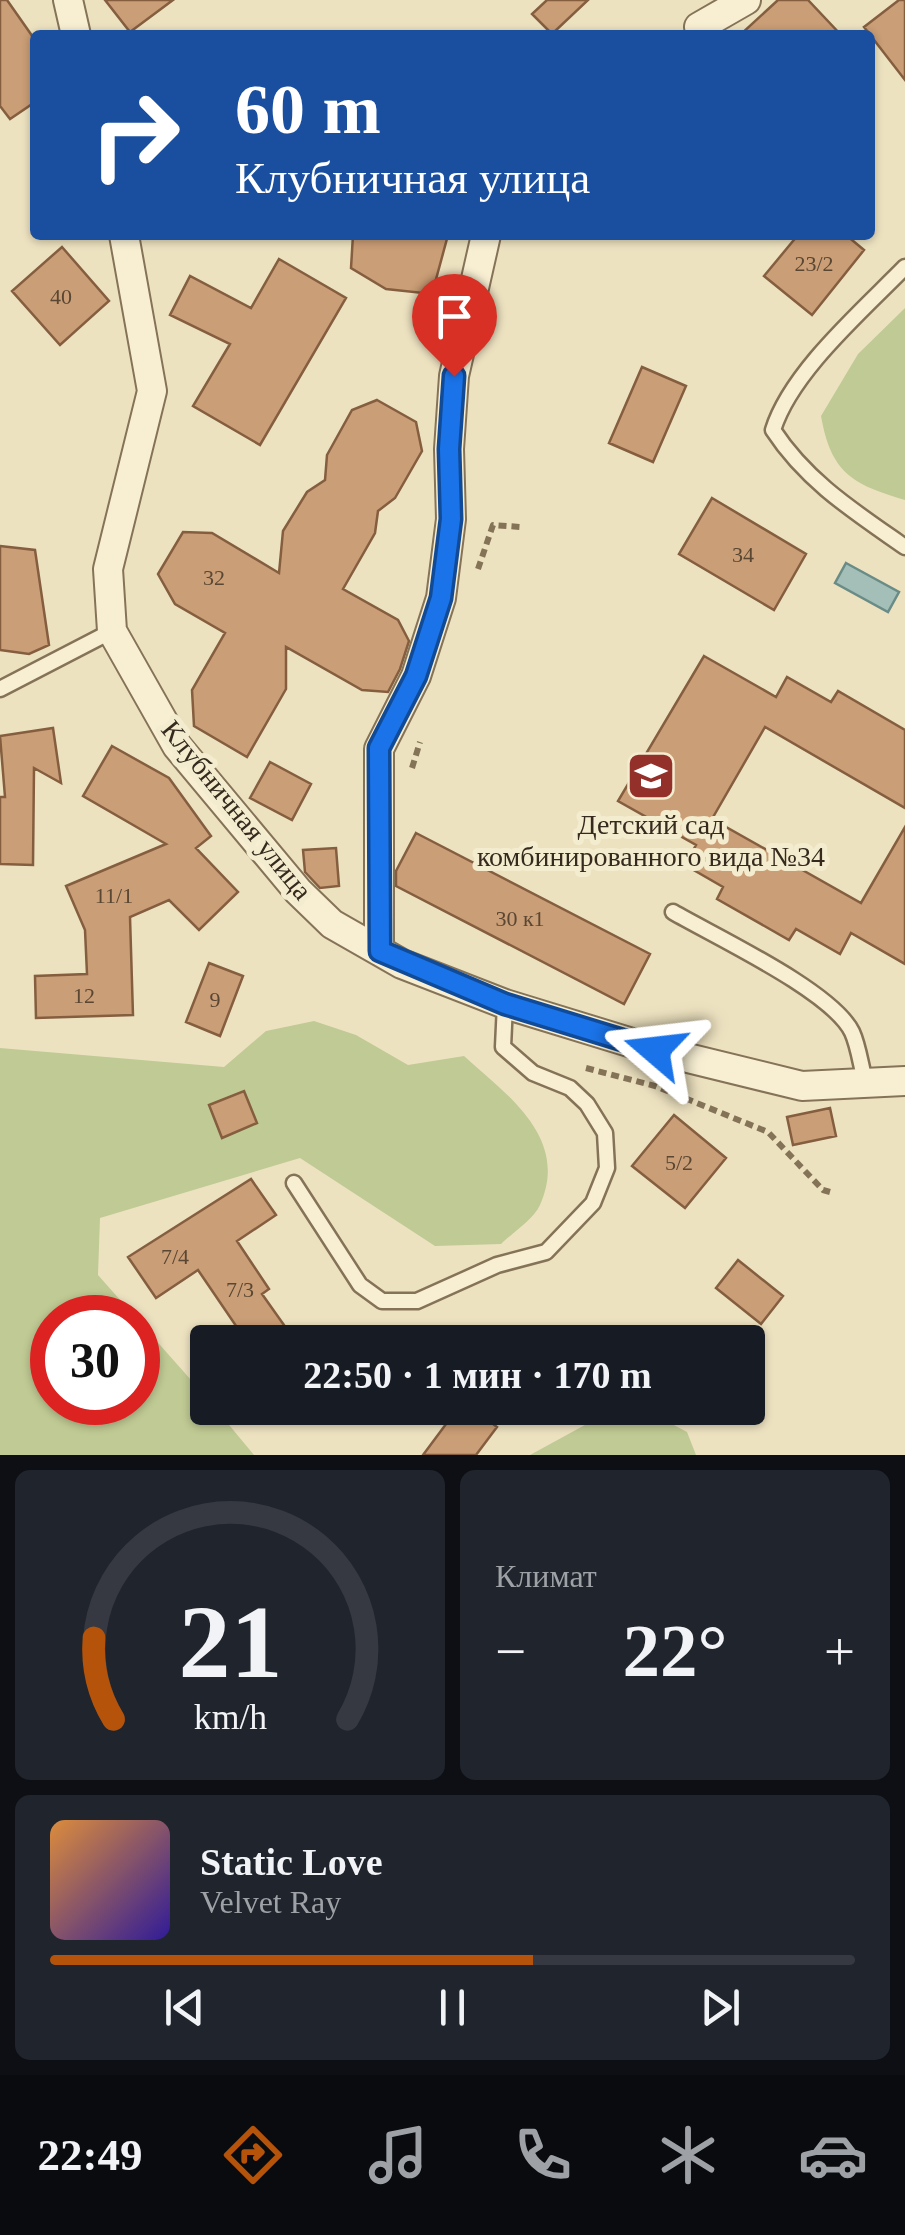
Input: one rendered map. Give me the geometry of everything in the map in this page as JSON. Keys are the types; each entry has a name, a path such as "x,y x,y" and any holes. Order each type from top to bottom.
{"street":[{"path":"68,0 75,30"},
{"path":"699,27 746,0"},
{"name":"Клубничная улица","path":"125,240 152,391 108,569 112,631 177,746 255,842 332,924 380,951 505,1004 655,1050 802,1086 905,1081"},
{"path":"380,951 379,748 416,676 441,598 451,519 449,449 454,376 485,240"}],"lane":[{"path":"905,268 801,379 779,410 773,430 794,464 821,488 905,547"},
{"path":"0,689 112,631"},
{"path":"674,912 808,990 841,1016 853,1034 866,1085"},
{"path":"294,1183 360,1286 382,1301 417,1301 497,1264 546,1252 593,1202 606,1168 605,1133 587,1104 570,1088 533,1073 502,1047 505,1004"}],"path":[{"path":"493,525 521,526"},
{"path":"579,1066 730,1113 768,1132 823,1190 830,1192"}],"green space":[{"path":"905,308 905,500 870,488 846,473 831,450 821,416 858,354"},
{"path":"314,1021 356,1035 408,1065 464,1056 515,1103 540,1139 547,1159 547,1181 540,1205 501,1244 435,1246 300,1158 100,1218 98,1275 116,1295 30,1295 30,1425 160,1425 160,1345 190,1379 190,1425 229,1425 254,1455 0,1455 0,1048 224,1067 266,1031"},
{"path":"585,1425 674,1425 687,1432 696,1455 530,1455"}],"water":[{"path":"846,563 899,592 888,612 835,583"}],"building":[{"path":"0,0 7,0 30,33 30,105 10,119 0,106"},
{"path":"105,0 173,0 133,30 128,30"},
{"path":"547,0 588,0 556,30 548,30 532,14"},
{"path":"778,0 808,0 836,30 745,30"},
{"path":"899,0 905,0 905,80 875,41 875,30 864,27"},
{"path":"353,240 447,240 432,294 386,289 351,268"},
{"path":"794,240 852,240 864,250 812,315 764,276"},
{"path":"62,247 109,301 60,345 12,291"},
{"path":"279,259 346,298 260,445 193,406 230,344 170,315 190,276 251,308"},
{"path":"642,367 686,386 653,462 609,443"},
{"path":"377,400 416,422 422,451 395,498 378,511 375,533 343,589 398,620 409,641 400,669 388,692 362,690 286,647 286,689 247,757 194,726 192,690 225,633 175,604 158,574 183,532 212,533 279,573 283,531 307,492 325,480 327,455 352,410"},
{"path":"712,498 806,554 774,610 679,554"},
{"path":"0,546 35,550 49,645 29,654 0,650"},
{"path":"704,656 776,697 787,677 831,702 838,691 905,730 905,808 765,727 712,819 861,903 905,827 905,964 851,933 840,954 796,929 789,940 717,899 723,887 685,865 696,845 618,801"},
{"path":"53,728 61,783 34,768 33,865 0,864 0,797 5,797 0,736"},
{"path":"112,746 169,778 211,836 196,848 238,892 199,930 169,900 130,917 133,1015 36,1018 35,976 87,974 85,930 66,886 166,844 83,796"},
{"path":"270,762 311,784 292,820 250,798"},
{"path":"416,833 650,954 624,1004 396,886 396,871"},
{"path":"336,848 339,886 320,888 305,872 303,850"},
{"path":"209,963 243,976 220,1036 186,1022"},
{"path":"244,1091 257,1123 222,1138 209,1105"},
{"path":"830,1108 836,1136 793,1145 787,1117"},
{"path":"674,1115 726,1158 685,1208 632,1166"},
{"path":"251,1179 276,1215 237,1241 269,1289 262,1294 284,1325 235,1325 198,1270 160,1295 154,1295 128,1257"},
{"path":"738,1260 783,1296 761,1324 716,1288"},
{"path":"445,1425 497,1427 476,1455 423,1455"}],"place":[{"name":"Детский сад комбинированного вида №34","path":"651,776"}],"route":[{"path":"454,376 449,449 451,519 441,598 416,676 379,748 380,951 402,964 505,1004 655,1050"}]}
